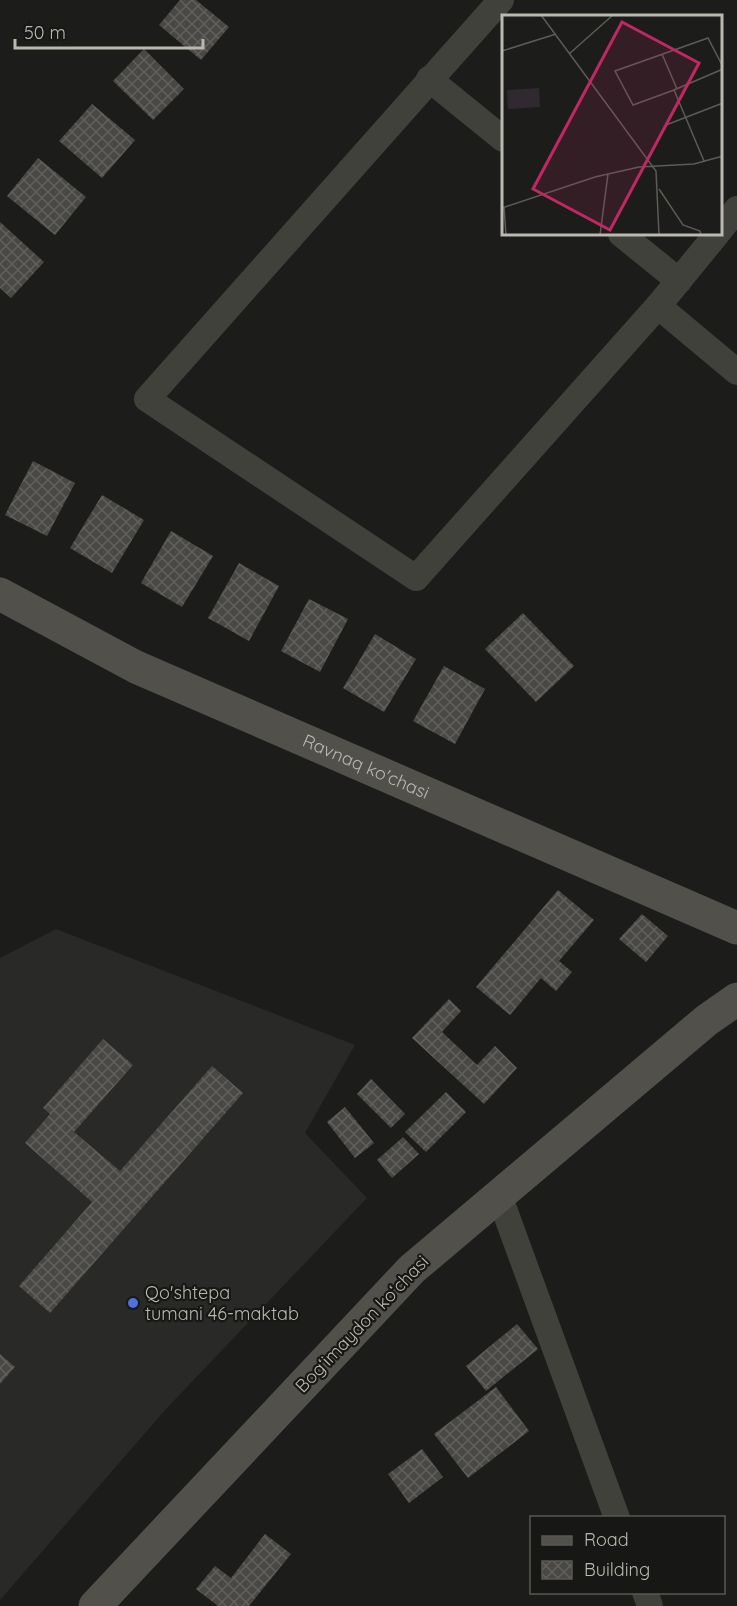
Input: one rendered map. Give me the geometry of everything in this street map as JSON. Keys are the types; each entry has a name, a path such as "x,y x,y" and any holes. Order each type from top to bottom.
{"main road":[{"name":"Ravnaq ko'chasi","path":"0,594 136,667 737,928"},
{"name":"Bogʻimaydon koʻchasi","path":"95,1606 412,1269 707,1020 737,999"}],"street":[{"path":"501,0 147,399 416,578 658,306 715,236"},
{"path":"429,79 502,138"},
{"path":"722,228 737,209"},
{"path":"623,236 679,281"},
{"path":"658,306 737,372"},
{"path":"499,1196 616,1516"}],"shaded area":[{"name":"Qo'shtepa tumani 46-maktab","path":"56,929 355,1045 305,1133 367,1198 166,1409 0,1600 0,958"}],"building":[{"path":"180,0 196,0 229,27 201,60 159,25"},
{"path":"144,49 184,89 153,120 113,81"},
{"path":"92,104 135,140 102,178 59,141"},
{"path":"38,158 86,197 55,235 7,196"},
{"path":"0,222 44,262 11,298 0,288"},
{"path":"33,461 75,483 47,536 5,515"},
{"path":"102,495 144,520 112,573 70,548"},
{"path":"171,531 213,556 182,607 141,583"},
{"path":"239,563 279,586 249,641 208,618"},
{"path":"309,599 348,619 320,672 281,651"},
{"path":"523,613 574,666 536,702 485,649"},
{"path":"375,634 416,659 384,712 343,688"},
{"path":"444,666 485,689 455,744 413,721"},
{"path":"558,890 594,920 559,961 572,972 556,991 541,978 510,1015 476,987"},
{"path":"642,914 668,936 646,962 619,939"},
{"path":"449,999 461,1011 442,1032 477,1065 495,1046 517,1068 484,1104 412,1038"},
{"path":"103,1039 133,1065 74,1132 120,1171 212,1066 243,1093 50,1313 19,1286 92,1202 25,1143 50,1114 43,1108"},
{"path":"371,1079 405,1114 391,1128 357,1094"},
{"path":"446,1092 466,1112 426,1152 405,1132"},
{"path":"345,1107 374,1143 355,1158 327,1122"},
{"path":"403,1137 419,1154 392,1178 377,1160"},
{"path":"517,1324 538,1349 486,1391 466,1366"},
{"path":"0,1354 15,1367 0,1384"},
{"path":"496,1387 529,1431 468,1478 434,1434"},
{"path":"422,1449 443,1477 409,1503 388,1474"},
{"path":"265,1534 291,1554 249,1606 218,1606 196,1589 215,1566 231,1578"}],"place":[{"name":"Qo'shtepa tumani 46-maktab","path":"133,1303"}]}
